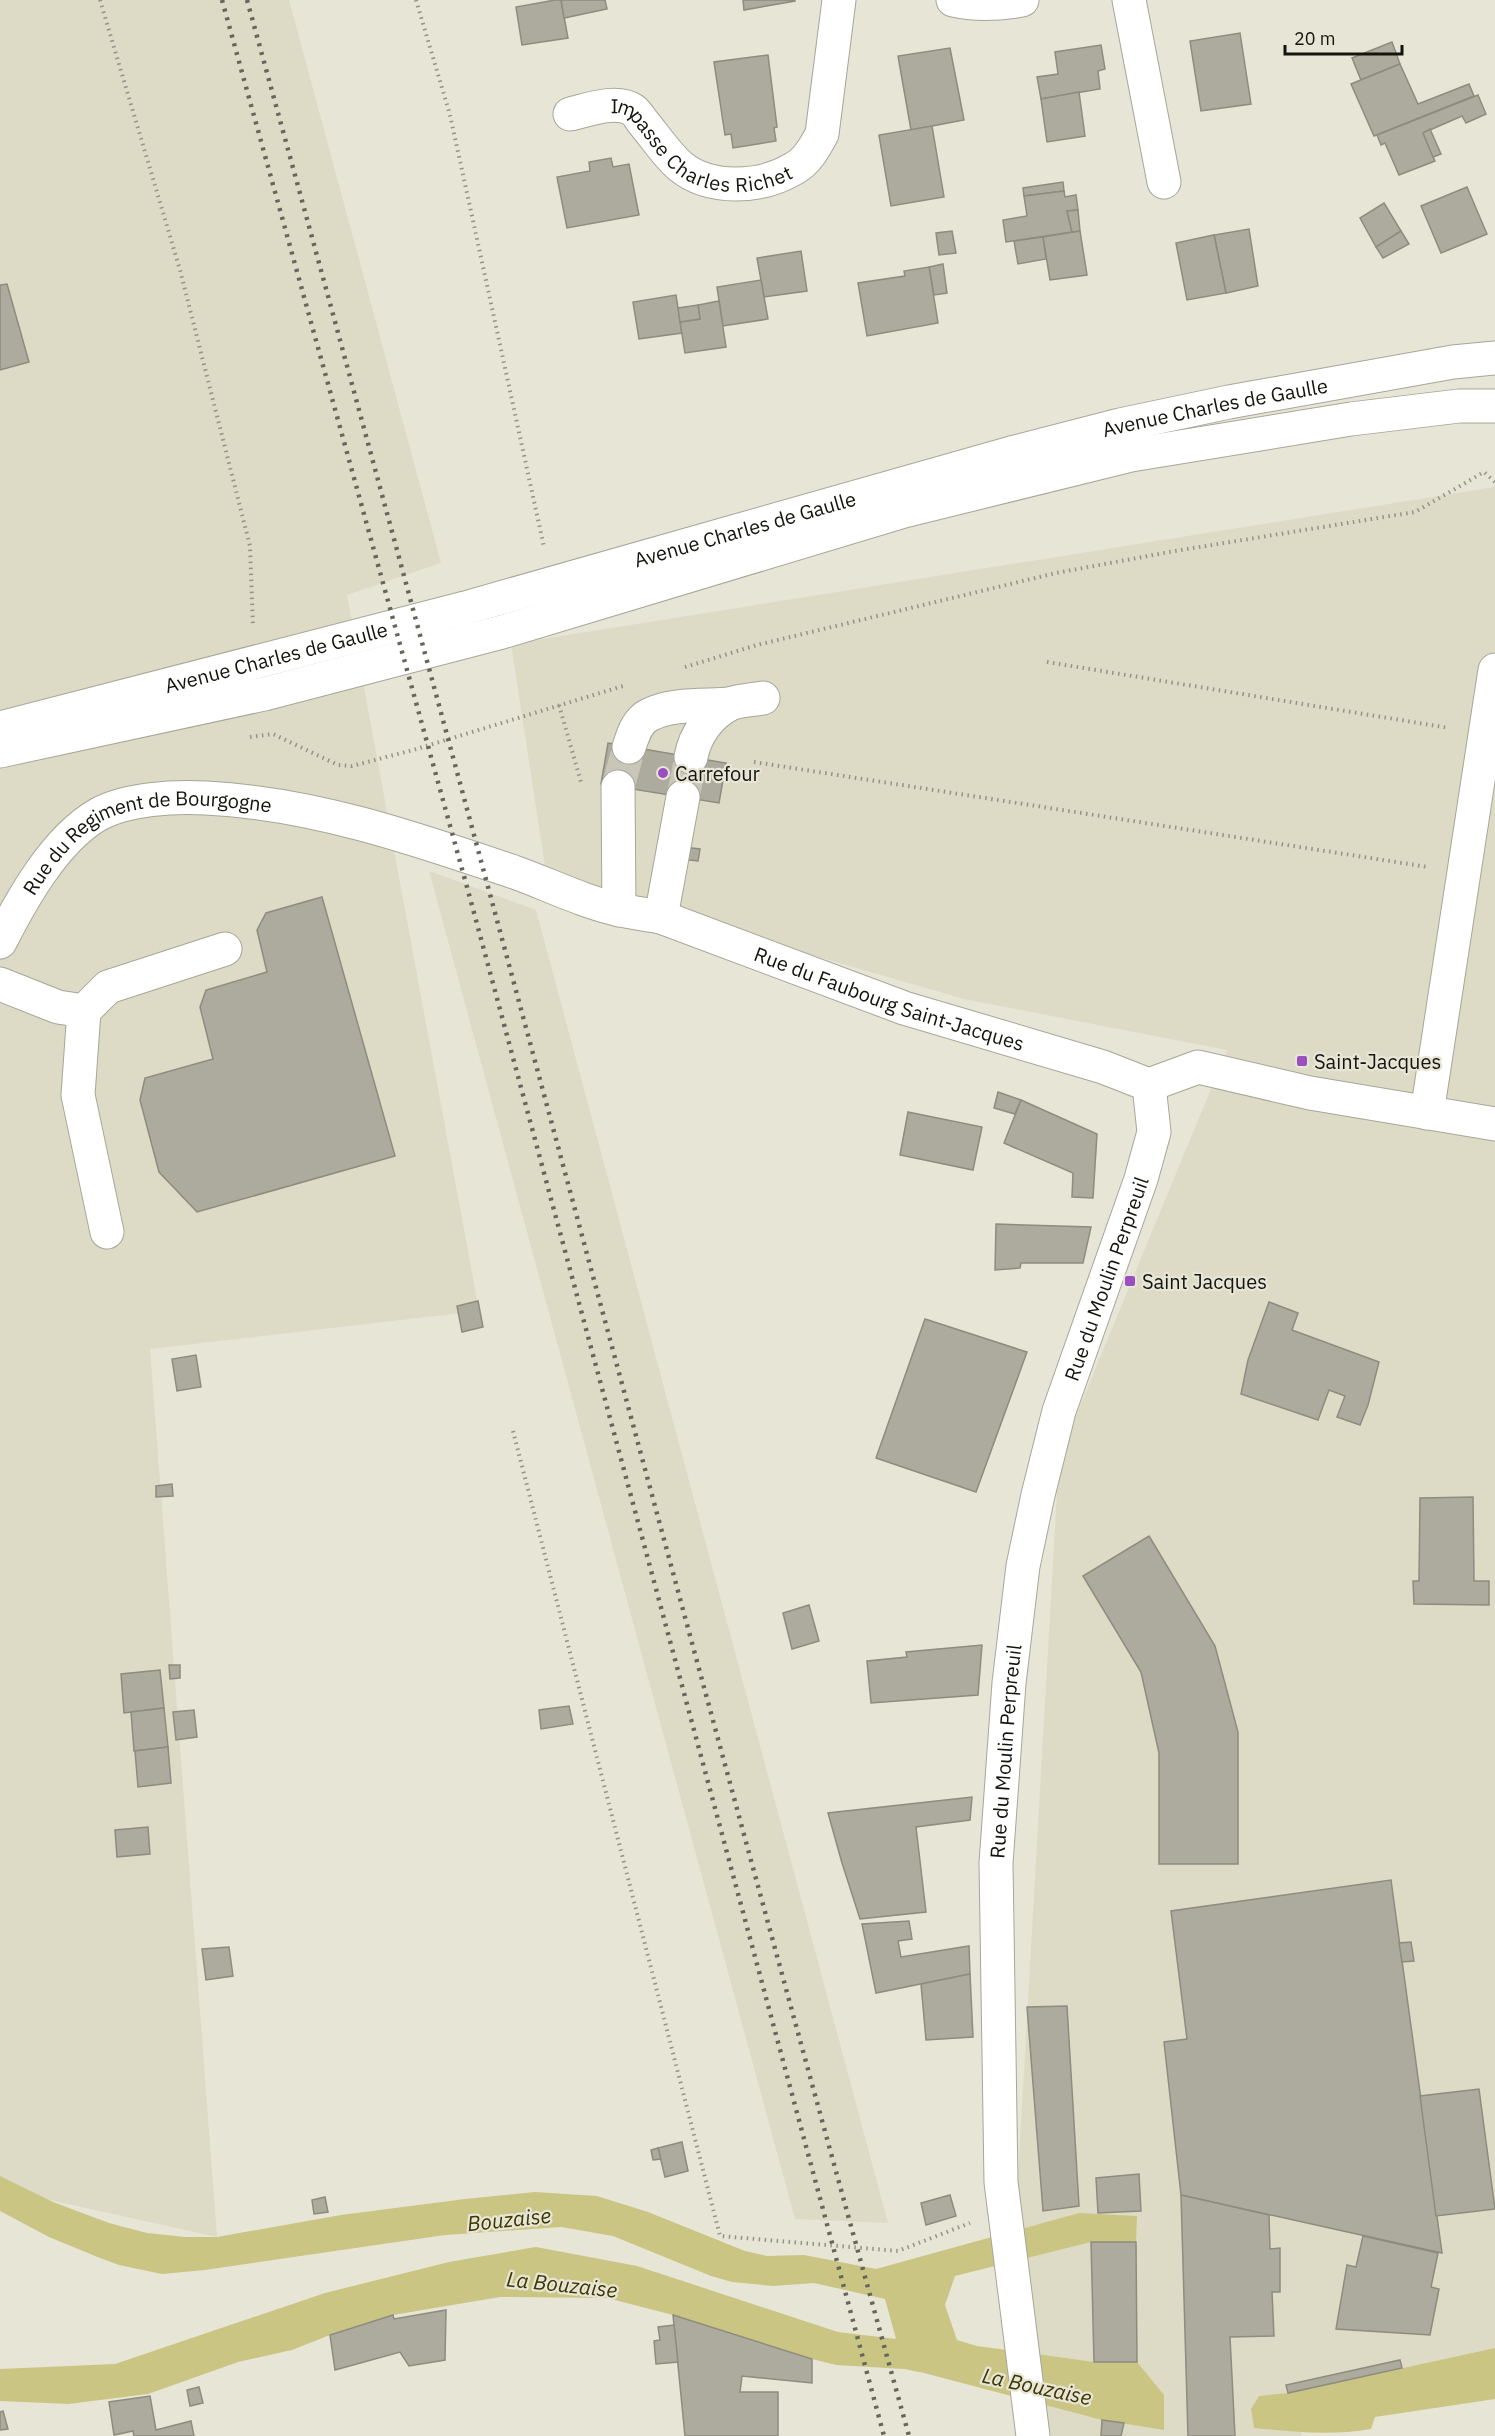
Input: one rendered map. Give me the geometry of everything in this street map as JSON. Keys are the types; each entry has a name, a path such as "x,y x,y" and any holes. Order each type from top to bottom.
{"street":[{"name":"Impasse Charles Richet","path":"570,114 614,105 633,110 680,166 697,177 715,183 743,184 772,178 794,169 812,153 822,134 839,0"},
{"path":"953,0 964,3 1022,0"},
{"path":"1129,0 1164,182"},
{"name":"Avenue Charles de Gaulle","path":"0,728 465,608 1011,453 1120,425 1229,402 1453,362 1495,358"},
{"name":"Avenue Charles de Gaulle","path":"0,751 309,682 502,632 904,511 1131,456 1351,419 1459,406 1495,406"},
{"path":"1427,1113 1495,670"},
{"path":"628,747 635,729 647,716 669,708 730,704 763,698"},
{"path":"691,757 699,732 730,704"},
{"path":"0,705 81,708"},
{"path":"618,786 619,910"},
{"name":"Rue du Regiment de Bourgogne","path":"0,942 42,871 70,837 99,814 140,801 184,797 246,800 293,807"},
{"path":"661,917 683,797"},
{"name":"Rue du Faubourg Saint-Jacques","path":"293,807 369,826 434,846 619,910 661,917 904,1008 1103,1067 1149,1085"},
{"path":"107,1232 78,1095 84,1011 108,987 225,949"},
{"path":"0,984 58,1007 84,1011"},
{"path":"1149,1085 1198,1067 1310,1093 1495,1124"},
{"name":"Rue du Moulin Perpreuil","path":"1031,2426 1001,2182 996,1863 1010,1683 1023,1566 1059,1411 1141,1179 1154,1132 1149,1085"}],"path":[{"path":"100,0 180,270 250,546 254,635"},
{"path":"416,0 450,115 544,550"},
{"path":"680,668 768,642 1056,573 1415,512 1484,472 1495,482"},
{"path":"1047,662 1485,734"},
{"path":"241,739 273,734 338,765 352,765 413,750 625,685"},
{"path":"754,762 1464,873"},
{"path":"513,1431 720,2236 898,2251 1005,2216"}],"shaded area":[{"path":"0,0 289,0 441,563 347,595 479,1311 150,1349 217,2237 0,2189"},
{"path":"1495,487 1495,2348 1288,2393 1259,2397 1254,2428 1302,2432 1301,2436 1051,2436 1014,2246 1059,1457 1227,1050 964,999 547,879 511,644"},
{"path":"429,871 536,910 888,2223 795,2219"}],"water":[{"path":"0,2176 53,2202 109,2223 147,2233 185,2237 217,2237 341,2215 535,2192 597,2196 648,2212 745,2251 767,2256 804,2255 876,2269 1079,2213 1137,2216 1136,2242 1091,2242 955,2276 945,2305 957,2340 977,2346 1094,2362 1137,2362 1164,2395 1164,2430 1102,2420 904,2369 836,2365 673,2315 607,2298 500,2297 393,2315 292,2350 238,2362 148,2394 68,2404 0,2401 0,2369 115,2364 325,2293 449,2262 536,2247 637,2266 838,2332 896,2339 885,2299 814,2283 773,2286 732,2282 711,2276 613,2236 561,2227 445,2235 205,2270 162,2274 119,2265 100,2258 49,2237 0,2211"},
{"path":"1495,2348 1495,2399 1375,2417 1371,2429 1356,2431 1312,2433 1254,2428 1251,2409 1259,2396 1288,2393"}],"building":[{"path":"561,0 568,38 522,45 516,7"},
{"path":"561,0 605,0 607,9 564,18"},
{"path":"743,0 795,0 795,1 744,10"},
{"path":"1240,33 1251,104 1201,111 1190,41"},
{"path":"1392,42 1400,64 1361,80 1352,58"},
{"path":"1101,45 1105,69 1098,71 1100,89 1041,99 1037,77 1058,74 1055,52"},
{"path":"950,48 964,120 911,130 898,56"},
{"path":"768,55 777,127 774,128 776,141 733,148 731,134 725,135 714,62"},
{"path":"1400,64 1418,104 1469,84 1474,96 1374,136 1351,84"},
{"path":"1079,92 1085,136 1047,142 1041,99"},
{"path":"1478,95 1486,114 1466,123 1462,116 1423,133 1435,161 1399,175 1385,143 1381,145 1377,135"},
{"path":"932,126 944,197 891,206 879,135"},
{"path":"1430,129 1441,154 1433,157 1423,133"},
{"path":"611,158 613,167 629,164 639,215 567,228 557,177 590,171 589,162"},
{"path":"1063,182 1064,191 1024,196 1023,188"},
{"path":"1467,187 1487,234 1441,253 1421,206"},
{"path":"1064,191 1065,197 1076,195 1078,210 1067,211 1072,232 1006,242 1003,220 1027,216 1024,196"},
{"path":"1384,203 1401,231 1376,247 1360,218"},
{"path":"1078,210 1080,231 1072,232 1067,211"},
{"path":"1249,229 1258,286 1226,293 1214,235"},
{"path":"952,231 956,253 939,255 936,233"},
{"path":"1080,231 1087,275 1050,280 1043,237"},
{"path":"1401,231 1409,244 1383,258 1376,247"},
{"path":"1214,235 1226,293 1187,300 1176,243"},
{"path":"1043,237 1046,259 1018,264 1014,241"},
{"path":"801,251 807,291 764,297 757,258"},
{"path":"943,264 947,293 934,295 929,267"},
{"path":"929,267 938,323 867,336 858,283 905,276 904,271"},
{"path":"761,280 768,319 723,326 717,287"},
{"path":"7,284 29,362 0,370 0,285"},
{"path":"676,295 682,333 639,339 633,302"},
{"path":"719,301 726,347 685,353 680,322 700,319 698,305"},
{"path":"698,305 700,319 680,322 678,308"},
{"name":"Carrefour","path":"608,743 726,763 719,803 601,784"},
{"path":"683,847 700,849 698,861 681,859"},
{"path":"322,897 395,1156 197,1212 159,1172 140,1100 145,1078 213,1059 200,1007 206,990 267,972 257,930 266,913"},
{"path":"998,1092 1021,1100 1015,1114 994,1108"},
{"path":"1021,1100 1097,1134 1093,1198 1072,1197 1073,1173 1004,1143"},
{"path":"908,1112 982,1127 973,1170 900,1155"},
{"path":"996,1224 1091,1227 1083,1263 1021,1263 1020,1268 995,1270"},
{"path":"478,1301 483,1327 462,1332 457,1306"},
{"path":"1269,1302 1298,1313 1292,1330 1379,1362 1368,1405 1360,1425 1337,1417 1345,1396 1329,1390 1318,1420 1241,1394 1248,1360"},
{"path":"925,1319 1027,1352 976,1492 876,1458"},
{"path":"196,1355 201,1387 177,1391 172,1359"},
{"path":"172,1484 173,1496 156,1497 156,1486"},
{"path":"1473,1497 1474,1581 1489,1581 1489,1605 1414,1604 1413,1581 1419,1581 1420,1498"},
{"path":"1149,1536 1215,1646 1238,1732 1238,1864 1159,1864 1159,1753 1141,1672 1083,1576"},
{"path":"809,1605 819,1641 792,1649 783,1613"},
{"path":"982,1645 978,1695 871,1703 867,1661 907,1657 906,1652"},
{"path":"169,1665 180,1665 180,1678 170,1679"},
{"path":"160,1670 164,1708 124,1713 121,1674"},
{"path":"569,1706 573,1724 541,1729 539,1710"},
{"path":"164,1708 168,1747 134,1751 131,1712"},
{"path":"194,1710 197,1737 176,1740 173,1712"},
{"path":"168,1747 171,1783 138,1787 135,1751"},
{"path":"972,1797 970,1820 916,1827 926,1912 860,1919 828,1813"},
{"path":"148,1827 150,1854 117,1857 115,1830"},
{"path":"1391,1880 1442,2253 1181,2195 1164,2042 1187,2039 1171,1911"},
{"path":"909,1921 912,1939 898,1941 901,1957 969,1946 970,1974 876,1993 862,1924"},
{"path":"1411,1942 1414,1961 1402,1962 1399,1943"},
{"path":"229,1947 233,1976 206,1980 202,1949"},
{"path":"970,1974 973,2037 926,2040 921,1984"},
{"path":"1067,2006 1079,2206 1043,2211 1027,2007"},
{"path":"1479,2089 1495,2209 1436,2216 1420,2096"},
{"path":"682,2142 688,2171 665,2177 658,2148"},
{"path":"658,2148 661,2159 653,2160 651,2150"},
{"path":"1139,2174 1141,2211 1098,2213 1096,2178"},
{"path":"950,2195 956,2216 926,2225 921,2203"},
{"path":"1181,2195 1269,2215 1270,2249 1280,2248 1280,2292 1272,2292 1274,2336 1230,2337 1235,2436 1188,2436"},
{"path":"325,2197 328,2212 314,2214 312,2200"},
{"path":"1363,2236 1438,2253 1431,2287 1439,2289 1430,2335 1336,2329 1347,2265 1356,2267"},
{"path":"1091,2242 1136,2242 1137,2362 1094,2362"},
{"path":"446,2310 445,2360 409,2366 400,2352 335,2370 330,2335 393,2315 394,2319"},
{"path":"673,2315 812,2359 812,2383 742,2376 740,2392 778,2392 778,2436 685,2436"},
{"path":"674,2325 678,2362 656,2364 654,2341 660,2340 658,2327"},
{"path":"1400,2360 1402,2368 1288,2393 1286,2385"},
{"path":"199,2387 203,2403 190,2406 187,2390"},
{"path":"150,2396 156,2430 191,2421 194,2436 134,2436 133,2431 114,2435 109,2402"},
{"path":"3,2411 8,2429 0,2430 0,2412"},
{"path":"1102,2420 1124,2423 1121,2436 1101,2436"}],"tunnel":[{"path":"618,787 629,747"},
{"path":"683,797 691,757"}],"railway":[{"path":"222,0 470,898 884,2436"},
{"path":"247,0 909,2436"}],"place":[{"name":"Carrefour","path":"663,773"},
{"name":"Saint-Jacques","path":"1302,1061"},
{"name":"Saint Jacques","path":"1130,1281"}],"water label":[{"name":"Bouzaise","path":"509,2219"},
{"name":"La Bouzaise","path":"562,2284"},
{"name":"La Bouzaise","path":"1037,2386"}]}
